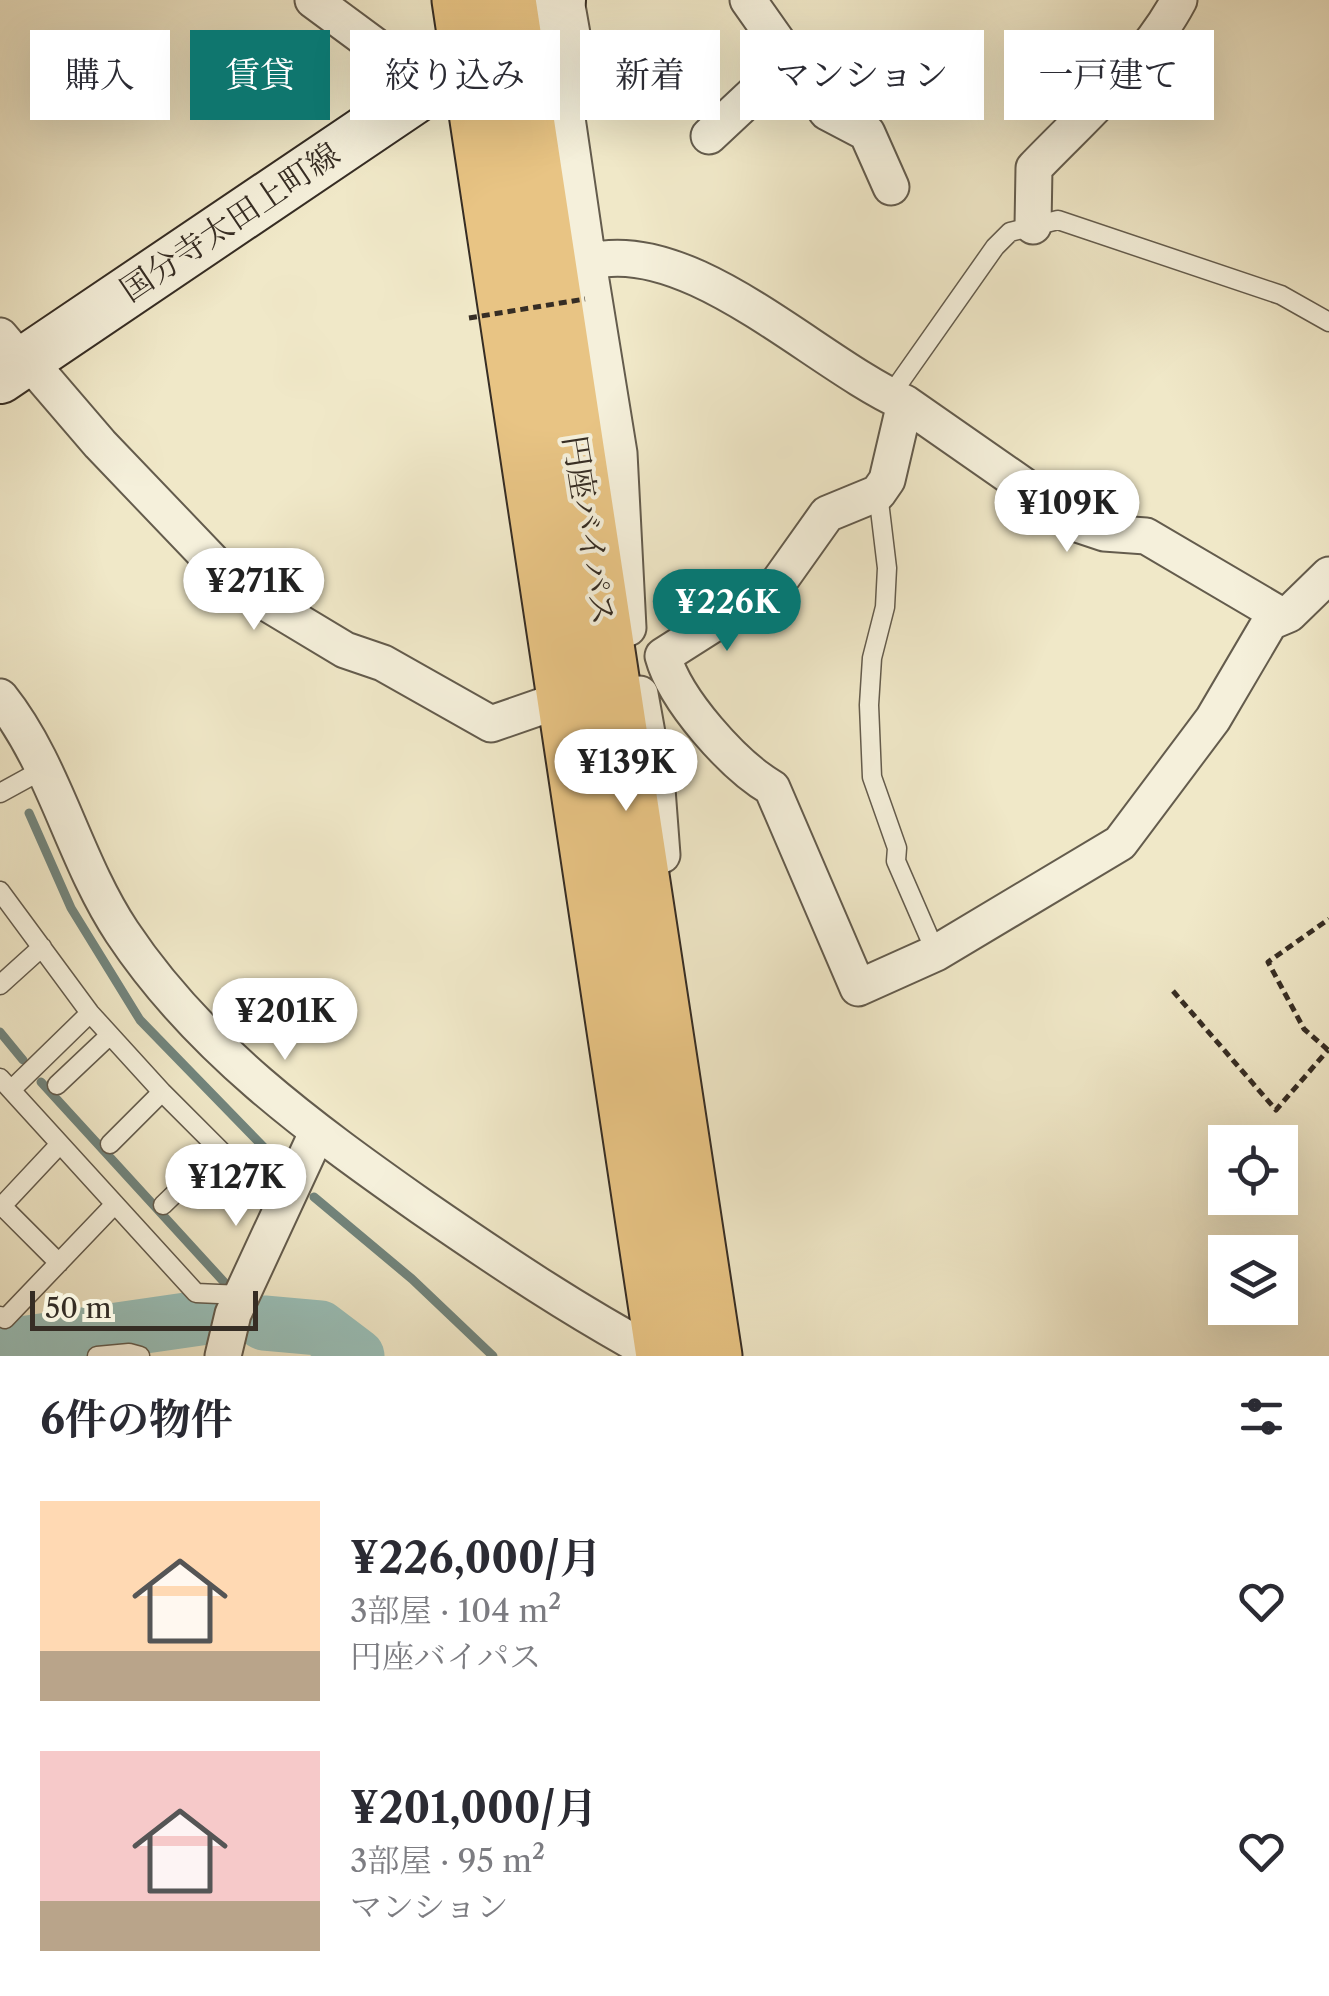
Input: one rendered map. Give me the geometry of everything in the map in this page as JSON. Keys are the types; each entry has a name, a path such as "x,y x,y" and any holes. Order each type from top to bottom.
{"highway":[{"name":"円座バイパス","path":"460,0 496,30"},
{"name":"円座バイパス","path":"494,120 488,315 566,698 662,1356"},
{"name":"円座バイパス","path":"512,120 714,1356"}],"main road":[{"name":"国分寺太田上町線","path":"499,30 563,0"},
{"name":"国分寺太田上町線","path":"12,359 382,120"}],"street":[{"path":"313,0 354,30"},
{"path":"563,0 572,34 566,111 619,453 626,616 657,788 662,856 738,1356"},
{"path":"748,0 769,30"},
{"path":"1032,226 1034,168 1110,89 1170,16 1178,0"},
{"path":"709,136 740,107"},
{"path":"842,120 867,133 892,187"},
{"path":"588,262 610,256 665,264 703,280 897,400 1080,526 1104,533 1146,536 1282,616"},
{"path":"12,359 232,582 345,650 383,663 491,724 566,698"},
{"path":"897,400 887,480 878,494 827,514 778,583 663,656 670,680 747,774 772,788 858,988 936,953 1120,843 1213,720 1270,622 1289,614 1329,576"},
{"path":"0,697 20,722 82,859 121,931 176,1004 218,1050 316,1133 520,1276 662,1356"},
{"path":"223,1356 242,1295 316,1133"}],"lane":[{"path":"897,400 995,247 1010,232 1058,220 1281,295 1329,322"},
{"path":"878,494 886,568 885,607 872,658 872,777 897,848 896,861 936,953"},
{"path":"0,792 42,770"},
{"path":"0,891 110,1035 281,1211"},
{"path":"0,985 42,947"},
{"path":"90,1012 3,1084 196,1294 242,1295"},
{"path":"56,1085 110,1035"},
{"path":"110,1144 162,1092"},
{"path":"59,1263 1,1206 60,1144"},
{"path":"163,1205 220,1150"},
{"path":"0,1316 5,1318 115,1204"},
{"path":"97,1356 132,1355"}],"path":[{"path":"488,315 585,299"},
{"path":"1173,991 1276,1110 1328,1050 1304,1029 1268,962 1329,919"}],"waterway":[{"path":"29,813 71,908 140,1020 280,1164"},
{"path":"0,1032 23,1060"},
{"path":"41,1082 235,1294"},
{"path":"314,1197 412,1279 493,1356"},
{"path":"246,1304 264,1323"},
{"path":"0,1343 14,1345 214,1316"},
{"path":"264,1323 320,1328 357,1356"}]}
